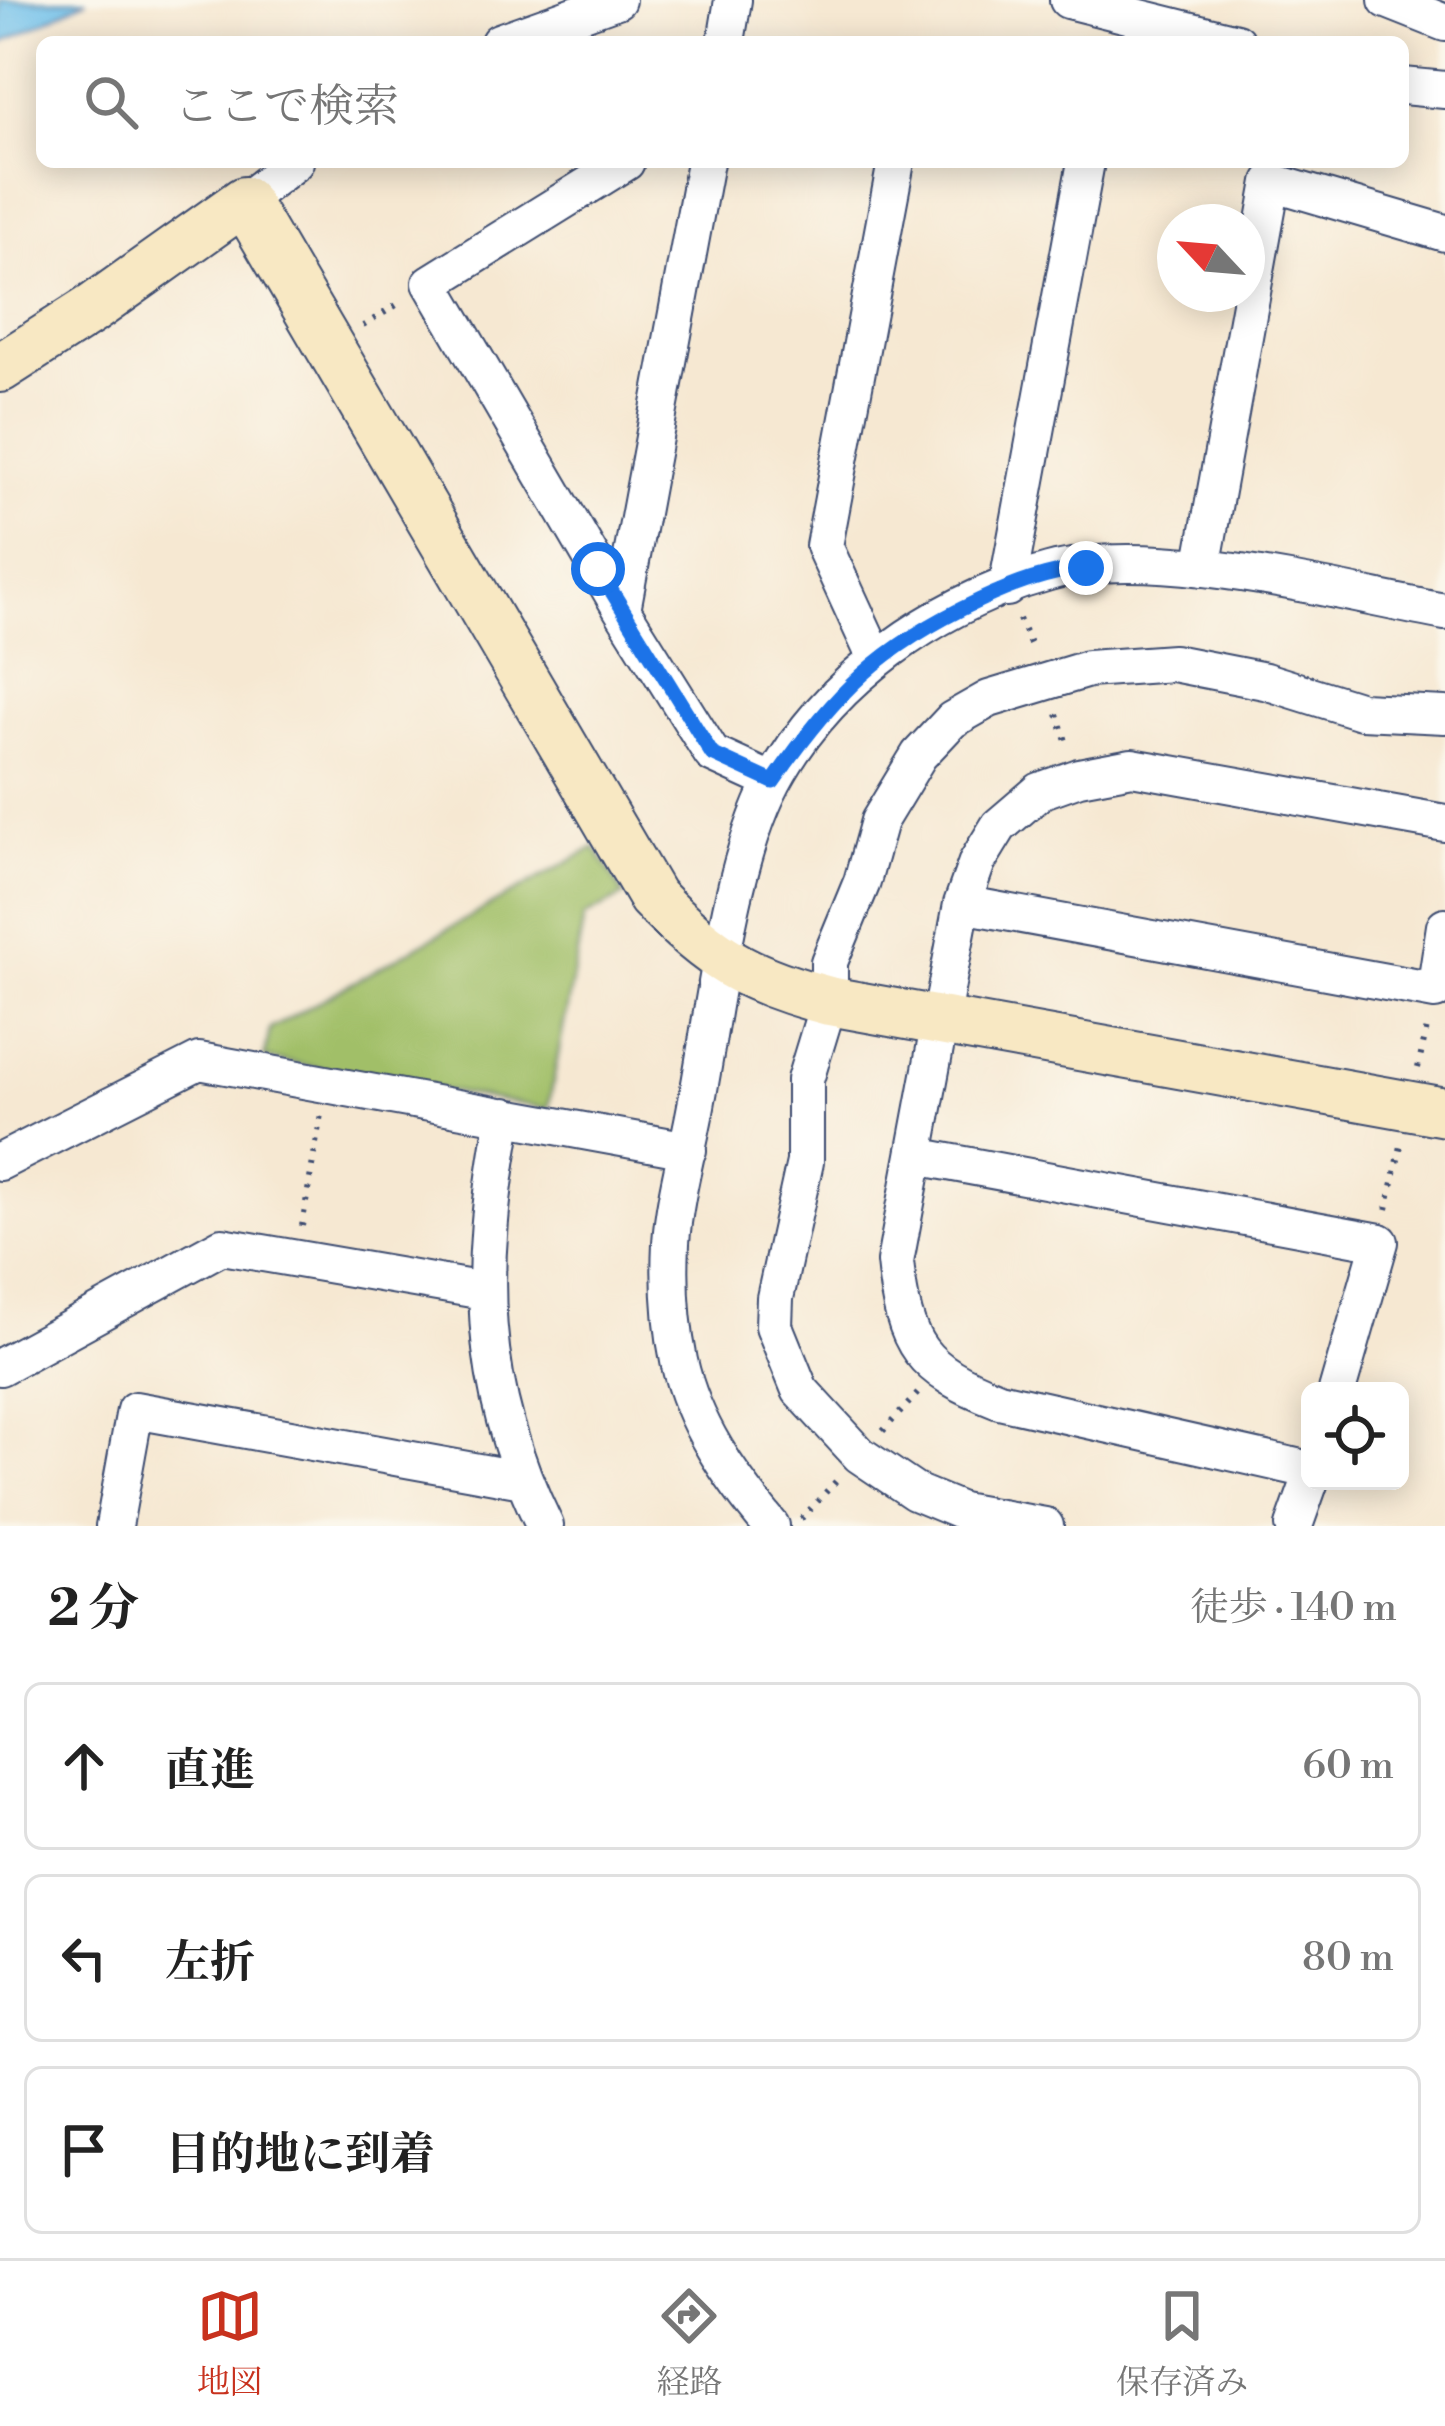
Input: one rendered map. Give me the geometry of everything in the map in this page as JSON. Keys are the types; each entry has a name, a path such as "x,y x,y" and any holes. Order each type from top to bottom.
{"street":[{"path":"517,36 617,0"},
{"path":"727,36 733,0"},
{"path":"1068,0 1112,26 1190,36"},
{"path":"1388,0 1445,23"},
{"path":"1409,87 1445,90"},
{"path":"0,368 92,309 287,168"},
{"path":"616,168 431,284 712,754 773,782"},
{"path":"622,610 704,168"},
{"path":"876,659 824,546 895,168"},
{"path":"1006,588 1084,168"},
{"path":"1202,568 1272,182 1445,233"},
{"path":"244,201 652,896 723,962 772,987 829,1001 1445,1112"},
{"path":"771,1526 741,1490 703,1430 680,1365 670,1306 671,1239 723,962 746,851 773,782 835,700 876,659 926,625 1052,571 1097,566 1202,568 1445,612"},
{"path":"1045,1526 961,1511 915,1492 860,1456 800,1390 774,1325 775,1298 805,1162 806,1080 829,1001 830,962 880,821 898,784 952,720 989,699 1088,669 1172,663 1265,680 1361,711 1445,715"},
{"path":"1301,1468 999,1400 949,1380 915,1342 899,1302 895,1262 962,904 977,862 999,826 1040,791 1132,766 1445,823"},
{"path":"962,904 1435,991 1445,926"},
{"path":"0,1162 199,1061 688,1150"},
{"path":"505,1116 489,1204 484,1291 497,1391 523,1480 545,1526"},
{"path":"916,1156 1380,1242 1340,1382"},
{"path":"0,1367 222,1246 484,1291"},
{"path":"114,1526 135,1410 523,1480"},
{"path":"1294,1526 1307,1490"}],"path":[{"path":"330,347 431,284"},
{"path":"297,1259 326,1085"}],"green space":[{"path":"595,847 624,896 584,917 548,1109 264,1058 270,1029"}],"water":[{"path":"0,0 87,0 0,44"}],"route":[{"path":"598,569 712,754 773,782 835,700 876,659 926,625 1006,588 1052,571 1086,568"}]}
